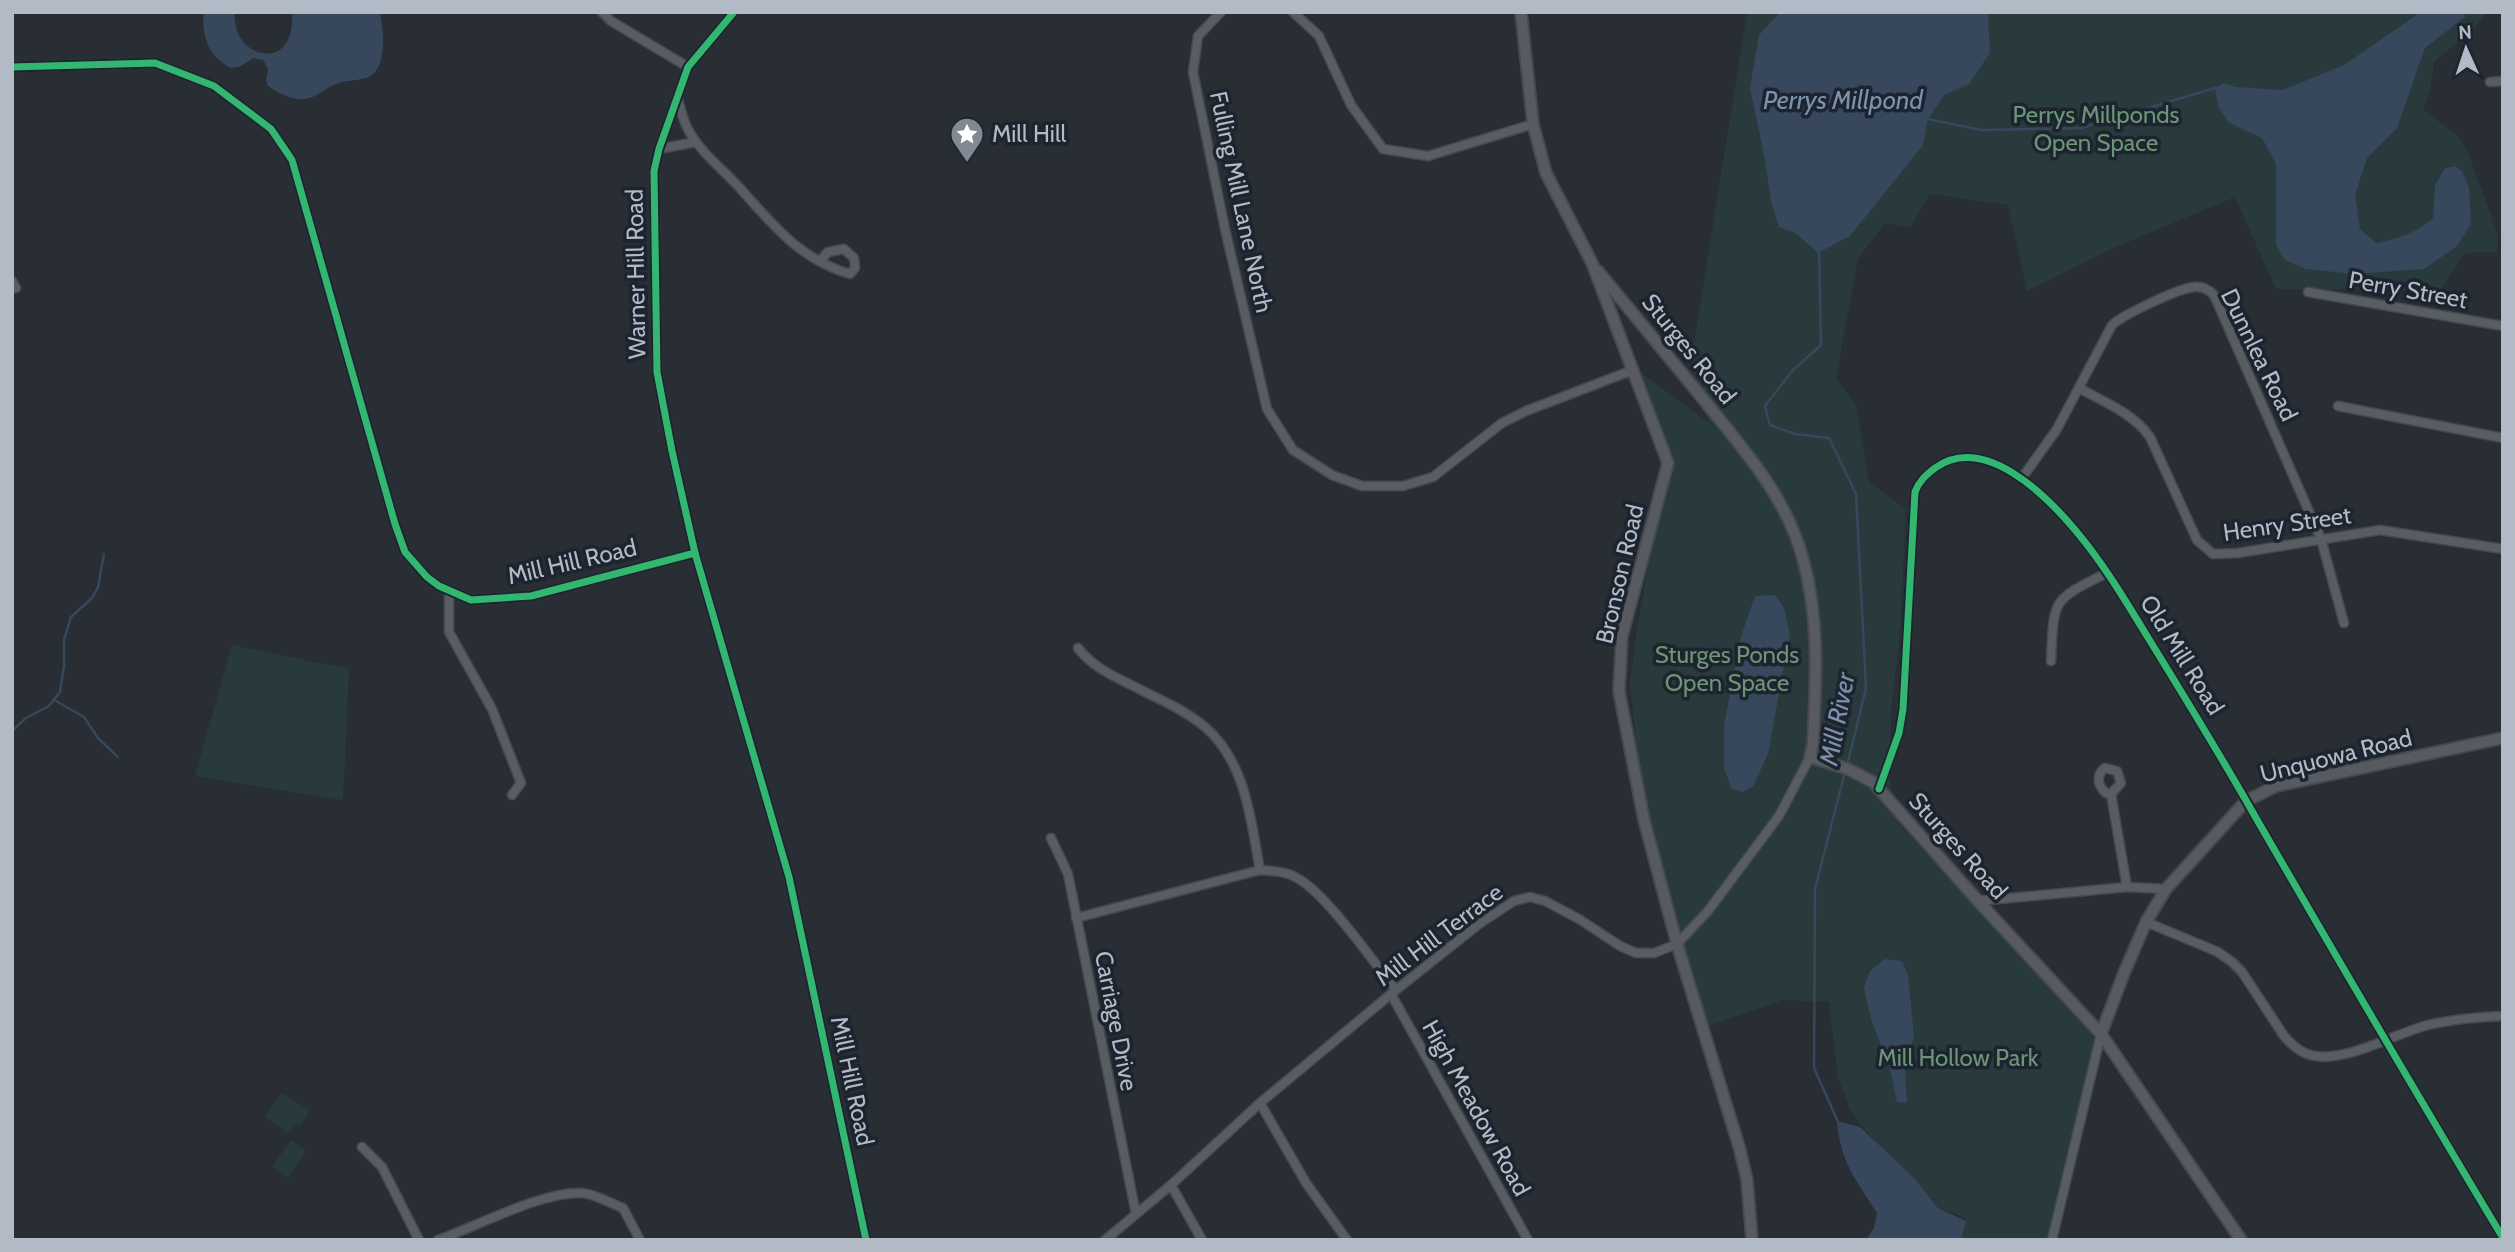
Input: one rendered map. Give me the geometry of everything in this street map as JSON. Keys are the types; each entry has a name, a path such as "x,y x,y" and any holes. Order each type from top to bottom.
{"main road":[{"name":"Bronson Road","path":"1521,12 1533,124 1546,173 1592,263 1668,463 1622,636 1619,691 1644,820 1677,944 1740,1150 1747,1180 1752,1240"},
{"name":"Sturges Road","path":"1592,263 1759,468 1792,526 1812,600 1817,655 1813,744 1810,757 1826,761 1876,785 2101,1034 2241,1240"},
{"name":"Unquowa Road","path":"2101,1034 2146,922 2166,889 2246,801 2276,786 2503,737"}],"street":[{"path":"602,12 611,21 688,67"},
{"name":"Warner Hill Road","path":"695,553 657,372 653,181 659,149 688,67 734,12"},
{"name":"Fulling Mill Lane North","path":"1221,12 1198,36 1193,72 1225,229 1267,409 1293,450 1332,475 1362,486 1404,486 1433,477 1502,423 1633,370"},
{"path":"1293,12 1319,36 1351,105 1383,149 1428,156 1533,124"},
{"name":"Mill Hill Road","path":"12,66 155,63 214,86 271,129 292,160 395,524 405,552 427,577 449,591 471,600 531,596 695,553 789,876 866,1240"},
{"path":"2490,82 2503,81"},
{"path":"677,97 688,130 705,155 786,240 820,261"},
{"path":"659,149 696,142"},
{"name":"Dunnlea Road","path":"2022,478 2057,429 2106,333 2117,321 2186,288 2210,290 2321,539 2344,623"},
{"name":"Perry Street","path":"2308,292 2503,326"},
{"name":"Henry Street","path":"2079,388 2130,416 2144,429 2197,540 2210,553 2238,554 2386,530 2503,550"},
{"path":"2338,406 2503,438"},
{"name":"Old Mill Road","path":"1876,785 1899,733 1903,709 1916,488 1923,478 1942,464 1962,457 1972,457 2000,466 2022,478 2076,530 2107,573 2200,721 2384,1040 2503,1238"},
{"path":"2051,660 2053,620 2058,602 2073,590 2107,573"},
{"path":"449,591 449,632 492,709 521,783 512,795"},
{"path":"1076,918 1260,870 1242,783 1227,754 1213,735 1185,712 1090,664 1078,648"},
{"path":"1677,944 1708,911 1779,816 1810,757"},
{"path":"2111,794 2127,887"},
{"name":"Carriage Drive","path":"1051,838 1068,874 1136,1214"},
{"name":"High Meadow Road","path":"1260,870 1292,875 1311,887 1393,992 1528,1240"},
{"path":"1978,901 2127,887 2166,889"},
{"name":"Mill Hill Terrace","path":"1105,1240 1171,1185 1260,1103 1393,992 1511,902 1534,897 1556,906 1632,952 1654,953 1677,944"},
{"path":"2146,922 2218,952 2232,962 2242,972 2284,1036 2304,1053 2329,1056 2451,1020 2503,1016"},
{"name":"Unquowa Road","path":"2052,1240 2101,1034"},
{"path":"1260,1103 1306,1183 1347,1240"},
{"path":"362,1147 382,1167 419,1240"},
{"path":"1171,1185 1202,1240"},
{"path":"438,1240 547,1197 584,1193 622,1208 640,1240"}],"green space":[{"path":"1747,12 2487,12 2473,30 2434,62 2430,91 2423,109 2460,138 2468,153 2498,238 2497,252 2464,253 2441,290 2276,289 2235,197 2109,250 2027,291 2008,205 1930,194 1910,228 1885,223 1858,259 1836,378 1856,406 1869,482 1906,509 1900,634 1891,712 1890,780 1898,822 1966,898 2043,977 2094,1038 2094,1049 2053,1240 1961,1240 1966,1218 1937,1207 1851,1112 1838,1078 1829,1002 1782,1000 1706,1027 1656,849 1638,763 1630,683 1666,463 1640,372 1713,426 1687,387"},
{"path":"232,645 349,669 343,800 195,776"},
{"path":"282,1093 310,1111 301,1125 296,1124 288,1133 265,1116"},
{"path":"291,1140 306,1151 288,1178 272,1167"}],"water":[{"path":"204,12 234,12 243,42 255,51 270,54 277,52 288,40 293,12 380,12 383,43 379,66 368,77 339,83 310,98 291,97 268,86 268,69 263,60 254,58 239,67 231,68 217,58 205,37"},
{"name":"Perrys Millpond","path":"1780,12 1988,12 1990,53 1969,84 1944,95 1928,119 1923,145 1850,236 1818,253 1797,234 1779,227 1772,206 1750,88 1759,35"},
{"path":"2421,12 2464,12 2465,17 2425,48 2397,128 2367,158 2355,195 2360,229 2376,243 2406,235 2420,228 2433,218 2435,186 2444,169 2454,166 2462,171 2469,187 2471,224 2457,246 2424,269 2354,274 2306,269 2284,259 2276,245 2276,164 2262,138 2229,123 2218,106 2215,88 2224,83 2235,87 2283,90 2344,65"},
{"path":"1775,595 1784,608 1790,634 1768,754 1753,786 1743,792 1732,789 1724,769 1724,725 1741,636 1755,596"},
{"path":"1885,959 1902,961 1908,975 1914,1036 1905,1070 1907,1103 1897,1102 1890,1069 1871,1019 1864,988 1870,971"},
{"path":"1837,1121 1860,1127 1914,1178 1938,1208 1966,1221 1961,1240 1866,1240 1874,1228 1877,1213 1846,1160"}],"waterway":[{"path":"1928,119 1981,130 2081,128 2215,88"},
{"name":"Mill River","path":"1819,250 1821,345 1793,370 1765,406 1770,425 1795,434 1829,438 1856,494 1866,688 1847,766"},
{"path":"12,731 26,718 49,706 60,692 64,640 71,617 92,598 98,587 104,554"},
{"path":"54,700 84,717 98,738 118,757"},
{"name":"Mill River","path":"1839,1124 1814,1068 1815,889 1845,772"}],"cycle path":[{"path":"734,12 688,67 654,171 657,372 695,553 789,877 866,1240"},
{"path":"12,67 155,63 214,86 271,129 292,160 405,552 427,577 439,586 471,600 531,596 695,553"},
{"path":"1879,789 1899,733 1903,709 1915,492 1929,473 1954,459 1973,458 1993,463 2013,473 2048,501 2086,543 2113,582 2216,749 2503,1238"}],"place":[{"name":"Mill Hill","path":"967,164"}],"park label":[{"name":"Perrys Millponds Open Space","path":"2096,129"},
{"name":"Sturges Ponds Open Space","path":"1727,669"},
{"name":"Mill Hollow Park","path":"1958,1058"}]}
